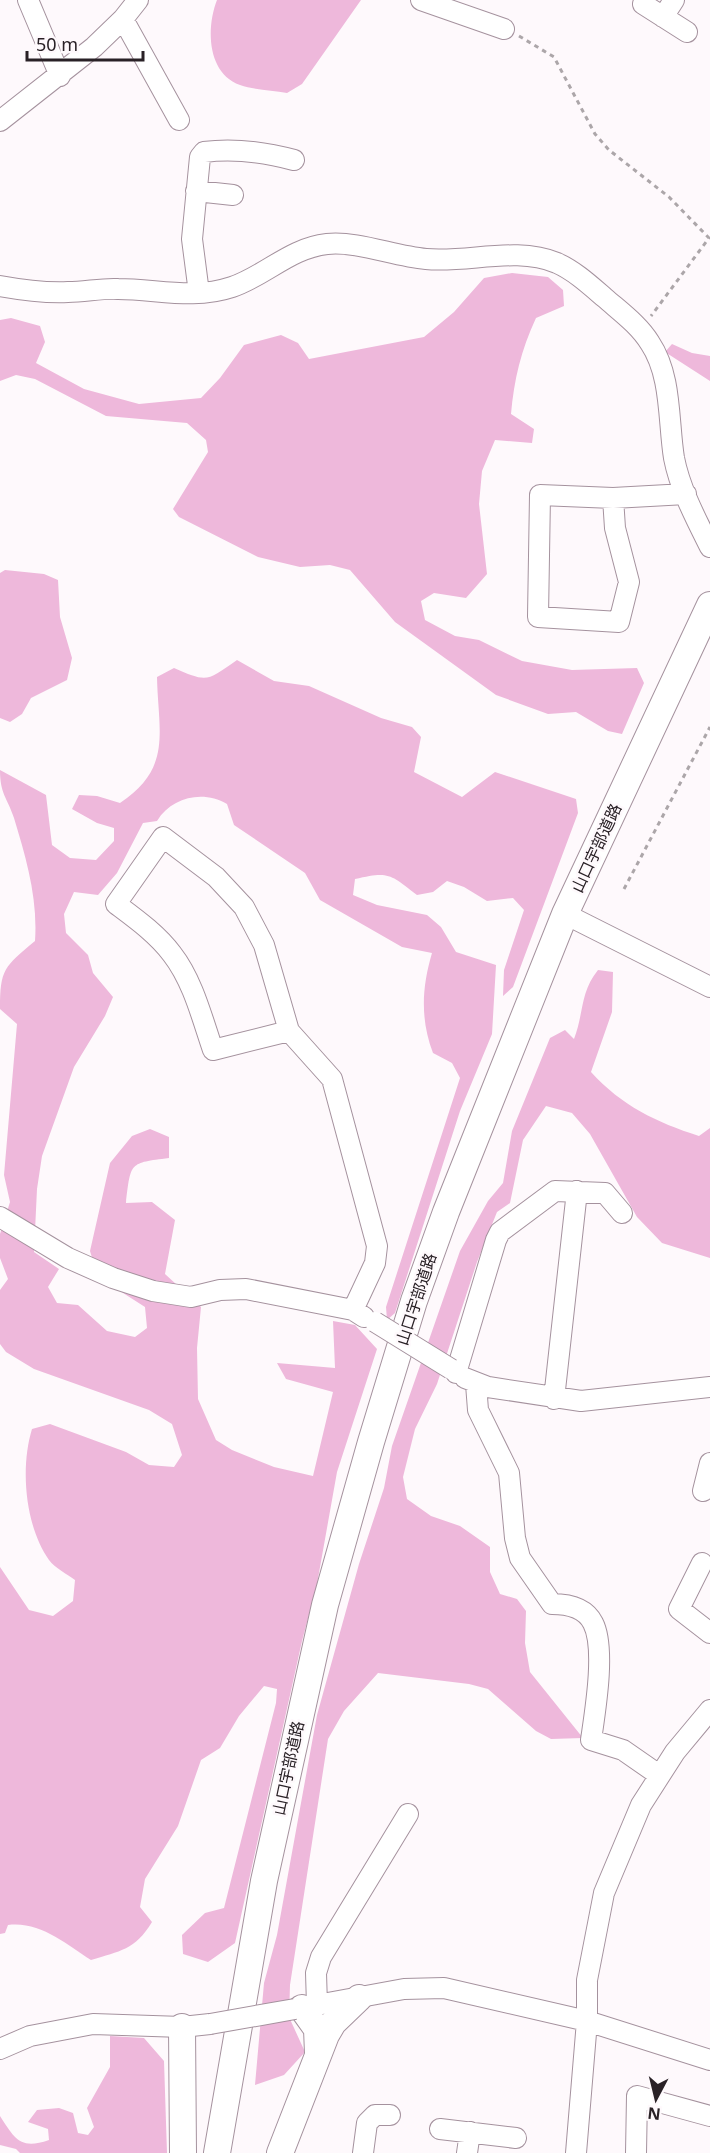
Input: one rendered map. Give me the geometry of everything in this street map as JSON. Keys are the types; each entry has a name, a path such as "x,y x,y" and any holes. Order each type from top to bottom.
{"main road":[{"name":"山口宇部道路","path":"217,2153 220,2120 285,1781 325,1605 414,1301 446,1212 565,914 710,605"},
{"path":"280,2153 318,2054 333,2023 359,1998"},
{"path":"305,2007 317,2029 318,2054"},
{"path":"182,2027 183,2153"},
{"name":"山口宇部道路","path":"229,2153 238,2031"}],"street":[{"path":"28,0 60,76"},
{"path":"0,121 60,76 123,19 138,0"},
{"path":"421,0 504,29"},
{"path":"643,4 668,8 687,32"},
{"path":"123,19 179,120"},
{"path":"199,293 192,239 200,157 204,152 226,149 273,154 294,160"},
{"path":"196,191 233,195"},
{"path":"0,286 67,292 118,289 173,294 199,293 231,288 295,254 325,244 346,244 399,256 435,260 510,255 558,264 583,280 641,330 652,345 661,366 675,460 686,494 707,542"},
{"path":"613,498 615,528 629,582 619,622 538,617 540,495 613,498 686,494"},
{"path":"288,1031 213,1050 192,993 173,955 153,933 116,904 163,837 216,877 244,907 264,945 288,1031 332,1079 377,1246 375,1263 354,1310"},
{"path":"565,914 710,987"},
{"path":"454,1371 500,1232 555,1191 605,1193 622,1212"},
{"path":"554,1399 577,1191"},
{"path":"0,1217 68,1258 113,1278 153,1291 191,1296 220,1290 246,1289 354,1310 476,1384 554,1399 611,1400 684,1388 710,1387"},
{"path":"476,1384 478,1410 509,1473 515,1538 520,1558 552,1604 567,1604 586,1613 594,1623 598,1682 591,1740 624,1750 659,1775"},
{"path":"703,1491 710,1463"},
{"path":"702,1563 679,1609 710,1633"},
{"path":"576,2153 587,2021 587,1980 594,1934 604,1893 641,1805 659,1775 710,1710"},
{"path":"305,2007 321,1957 408,1814"},
{"path":"0,2049 30,2036 93,2024 182,2027 404,1989 444,1988 587,2021 710,2060"},
{"path":"636,2153 637,2096 710,2116"},
{"path":"363,2153 367,2123 375,2115 390,2115"},
{"path":"440,2128 516,2138"},
{"path":"467,2153 470,2132"}],"path":[{"path":"504,29 533,43 554,57 595,135 609,150 683,209 709,238 641,330"},
{"path":"624,888 710,727"}],"shaded area":[{"path":"217,0 361,0 302,84 287,93 240,85 221,71 215,60 211,36 213,11"},
{"path":"512,273 548,277 563,290 564,306 536,318 522,353 516,377 511,414 534,429 532,443 495,440 482,471 479,504 487,574 466,598 434,593 421,601 425,620 455,636 479,640 522,661 572,670 637,668 644,683 622,734 608,731 576,712 548,714 496,695 395,622 350,570 330,565 300,567 258,557 179,517 173,509 208,452 206,440 187,423 106,416 35,379 16,375 0,381 0,320 11,318 40,326 45,342 36,363 84,389 139,404 201,398 220,378 244,345 281,335 298,343 309,359 424,337 454,312 484,278"},
{"path":"672,344 692,353 710,356 710,381 665,352"},
{"path":"5,570 44,574 58,580 60,617 72,658 67,680 31,698 22,714 10,722 0,718 0,573"},
{"path":"237,660 274,681 309,686 381,718 412,727 421,737 414,772 462,797 495,772 576,799 578,813 513,987 503,996 504,970 524,910 513,898 487,901 464,887 447,881 433,892 417,895 389,876 375,875 355,879 353,895 377,905 427,915 441,927 456,952 496,965 492,1034 460,1111 395,1313 387,1320 386,1307 460,1078 452,1063 433,1053 426,1028 424,991 432,953 402,947 320,900 305,873 234,825 227,804 208,797 179,801 163,813 157,821 143,823 117,873 98,895 74,892 64,914 66,933 88,955 93,973 113,997 105,1016 74,1067 42,1156 37,1189 34,1252 59,1269 48,1287 57,1303 78,1305 107,1331 135,1337 147,1328 145,1307 98,1277 90,1251 110,1163 132,1136 150,1129 169,1137 169,1158 146,1161 134,1167 129,1179 126,1203 152,1202 175,1220 165,1274 201,1307 197,1348 198,1399 216,1440 232,1450 274,1467 313,1476 333,1392 286,1379 277,1363 335,1368 333,1321 355,1325 377,1349 337,1472 317,1584 302,1641 235,1943 208,1962 183,1954 182,1935 205,1913 224,1908 276,1703 277,1689 264,1686 239,1716 220,1748 201,1760 178,1826 145,1879 140,1907 152,1922 133,1944 91,1960 42,1930 8,1925 5,1933 0,1934 0,1567 29,1610 53,1616 73,1601 75,1580 49,1560 41,1546 30,1514 26,1461 32,1429 50,1424 126,1452 149,1465 174,1467 182,1455 172,1424 149,1410 34,1369 6,1352 0,1344 0,1290 8,1279 0,1258 0,1234 10,1202 4,1175 17,1024 0,1009 1,985 10,963 35,941 35,909 27,863 3,790 0,770 46,795 52,845 70,858 96,860 114,841 114,828 97,823 72,809 79,795 97,796 120,803 137,790 148,776 159,747 157,677 174,668 194,676 207,678"},
{"path":"598,970 613,972 612,1012 591,1072 627,1104 654,1119 699,1136 710,1128 710,1258 662,1243 637,1217 590,1134 572,1113 546,1106 523,1140 510,1203 497,1212 477,1262 437,1384 415,1429 403,1477 407,1499 431,1516 460,1526 490,1547 490,1572 500,1594 517,1599 526,1611 525,1643 530,1672 583,1738 551,1739 536,1731 488,1689 469,1684 378,1673 344,1711 328,1739 290,1985 289,2017 305,2052 284,2075 255,2085 264,1983 277,1935 317,1715 359,1564 384,1488 392,1446 460,1251 488,1201 503,1183 512,1131 550,1038 565,1030 574,1039 588,986"},
{"path":"110,2036 144,2038 164,2061 167,2153 20,2153 16,2149 0,2145 0,2116 14,2136 25,2143 49,2140 48,2129 28,2122 37,2110 59,2108 73,2113 78,2133 88,2135 94,2127 87,2108 110,2067"}]}
